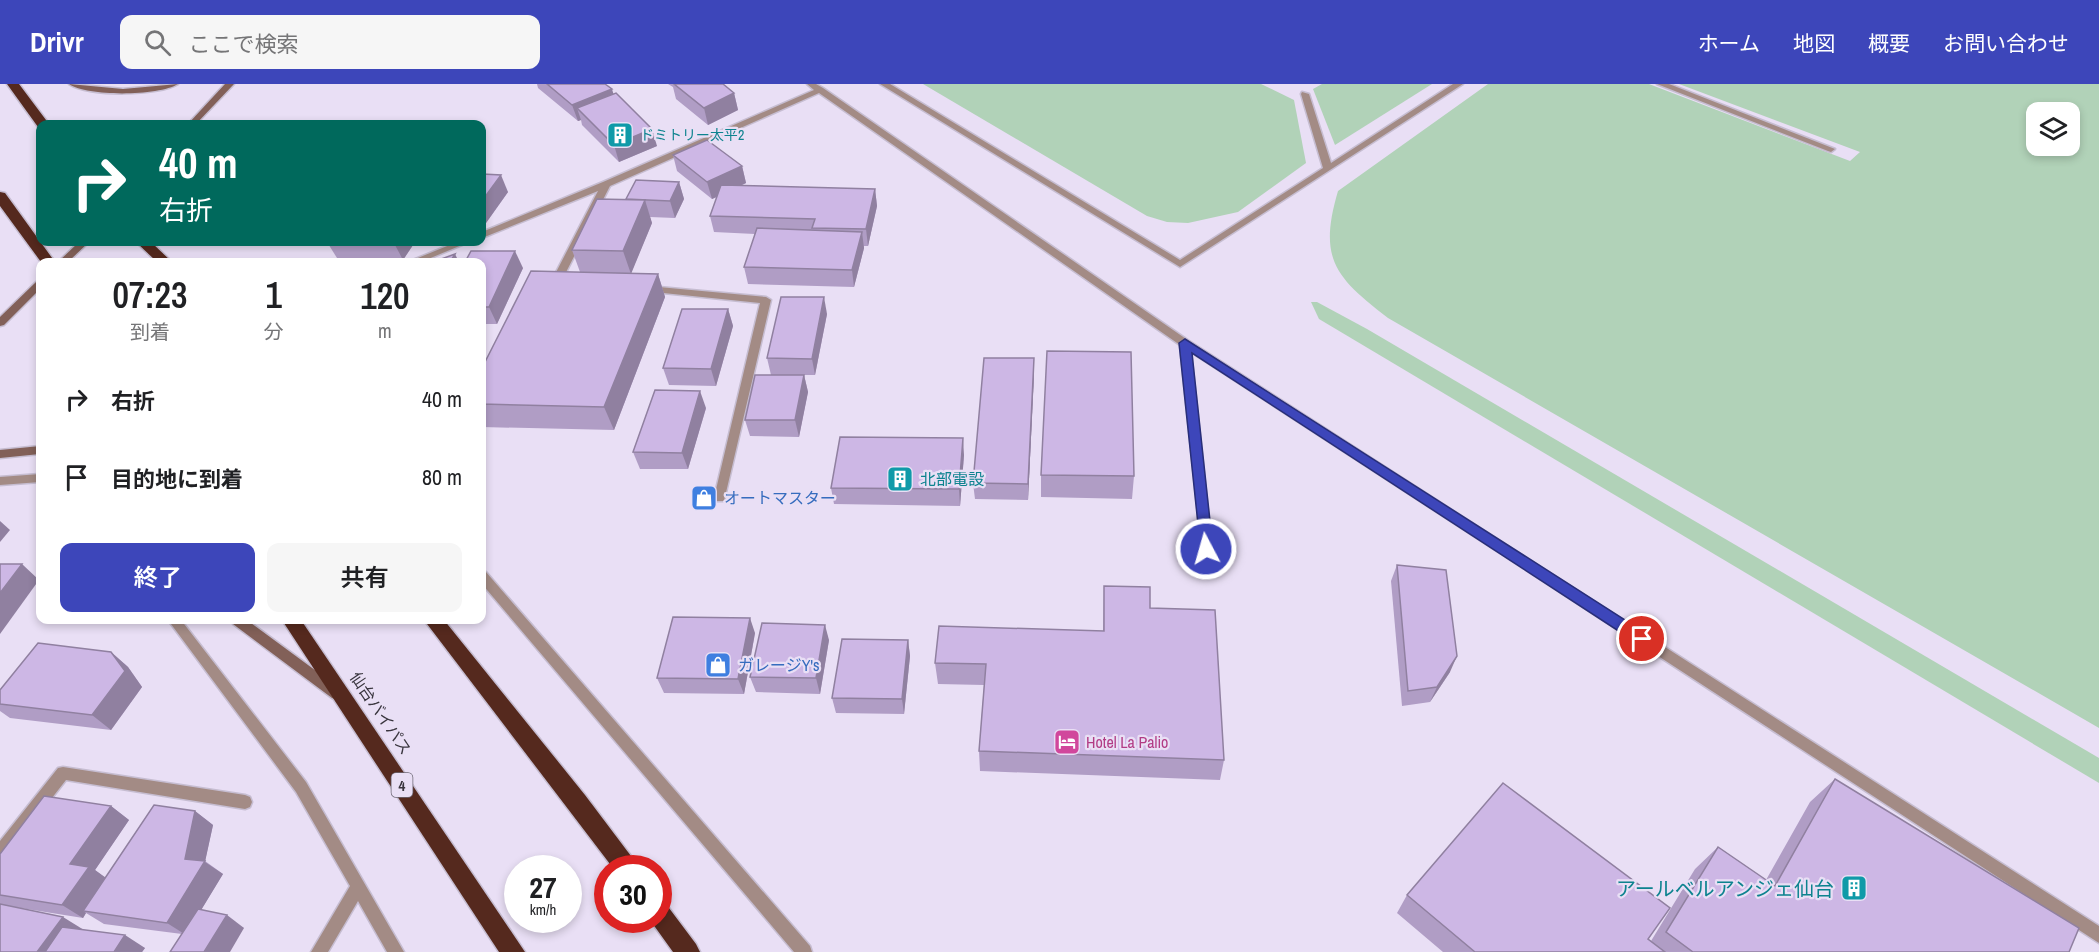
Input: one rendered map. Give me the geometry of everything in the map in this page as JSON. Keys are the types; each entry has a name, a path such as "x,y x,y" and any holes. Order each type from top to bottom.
{"highway":[{"path":"13,84 40,120"},
{"path":"0,196 36,246"},
{"path":"147,246 161,258"},
{"name":"仙台バイパス","path":"294,624 513,952"},
{"path":"436,624 616,855"},
{"path":"672,931 688,952"}],"street":[{"path":"73,84 87,89 115,91 147,90 174,84"},
{"path":"196,120 230,84"},
{"path":"884,84 1180,264 1460,84"},
{"path":"1660,84 1832,149"},
{"path":"486,232 606,184 816,87 1185,343 2099,935"},
{"path":"1305,94 1328,169"},
{"path":"565,283 554,282 606,184"},
{"path":"67,258 80,246"},
{"path":"423,258 454,246"},
{"path":"0,323 36,288"},
{"path":"632,288 766,300 720,498"},
{"path":"1185,343 1206,549"},
{"path":"0,454 36,450"},
{"path":"0,481 36,478"},
{"path":"486,581 804,952"},
{"path":"177,624 301,787 396,952"},
{"path":"243,624 347,702"},
{"path":"0,852 63,773 245,801"},
{"path":"320,952 358,887"}],"green space":[{"path":"923,84 1261,84 1294,100 1306,163 1238,212 1188,223 1167,222 1147,216"},
{"path":"1322,84 1432,84 1335,145 1313,89"},
{"path":"1488,84 1649,84 1850,161 1860,152 1679,84 2099,84 2099,728 1388,318 1355,290 1336,265 1331,250 1332,214 1338,191"},
{"path":"1311,302 1317,302 1367,329 2099,758 2099,783 1319,319"}],"building":[{"path":"547,84 605,84 612,89 572,105"},
{"path":"674,84 723,84 734,93 704,108"},
{"path":"616,93 652,129 614,145 577,108"},
{"path":"707,140 742,166 707,182 673,155"},
{"path":"486,174 501,175 486,196"},
{"path":"636,180 679,182 670,201 626,199"},
{"path":"721,185 875,189 866,229 812,228 815,219 710,216"},
{"path":"597,199 645,200 623,251 572,250"},
{"path":"757,228 862,232 852,270 744,267"},
{"path":"471,251 515,251 489,307 486,307 486,258 467,258"},
{"path":"531,271 658,274 604,407 486,404 486,360"},
{"path":"781,297 824,297 812,359 767,358"},
{"path":"682,309 728,309 711,369 663,368"},
{"path":"1047,351 1131,352 1134,476 1041,475"},
{"path":"984,358 1034,358 1028,484 973,483"},
{"path":"755,375 804,375 795,420 745,420"},
{"path":"655,390 700,391 682,453 633,452"},
{"name":"北部電設","path":"840,437 963,438 959,489 831,488"},
{"path":"0,564 22,564 0,593"},
{"path":"1397,565 1446,570 1457,656 1437,687 1408,691"},
{"path":"1104,586 1150,587 1150,608 1215,610 1224,760 979,751 986,664 935,663 939,626 1104,631"},
{"path":"673,617 750,618 738,679 657,678"},
{"path":"762,623 825,625 816,678 750,677"},
{"path":"842,639 908,640 902,699 832,698"},
{"path":"38,643 111,652 125,671 92,715 0,704 0,690"},
{"name":"アールベルアンジェ仙台","path":"1835,779 2079,928 2069,952 1693,952 1666,932 1718,847 1775,886"},
{"path":"1503,783 1670,908 1648,939 1665,952 1475,952 1407,895"},
{"path":"44,796 111,806 70,864 89,867 62,905 0,895 0,854"},
{"path":"154,805 195,811 185,859 205,861 167,923 83,911"},
{"path":"0,904 63,917 37,952 0,952"},
{"path":"198,909 227,915 204,952 170,952"},
{"path":"62,927 125,935 114,952 45,952"}],"place":[{"name":"ドミトリー太平2","path":"620,135"},
{"name":"北部電設","path":"900,479"},
{"name":"オートマスター","path":"704,498"},
{"name":"ガレージY's","path":"718,665"},
{"name":"Hotel La Palio","path":"1067,742"},
{"name":"アールベルアンジェ仙台","path":"1854,888"}],"route":[{"path":"1206,549 1185,343 1642,639"}]}
